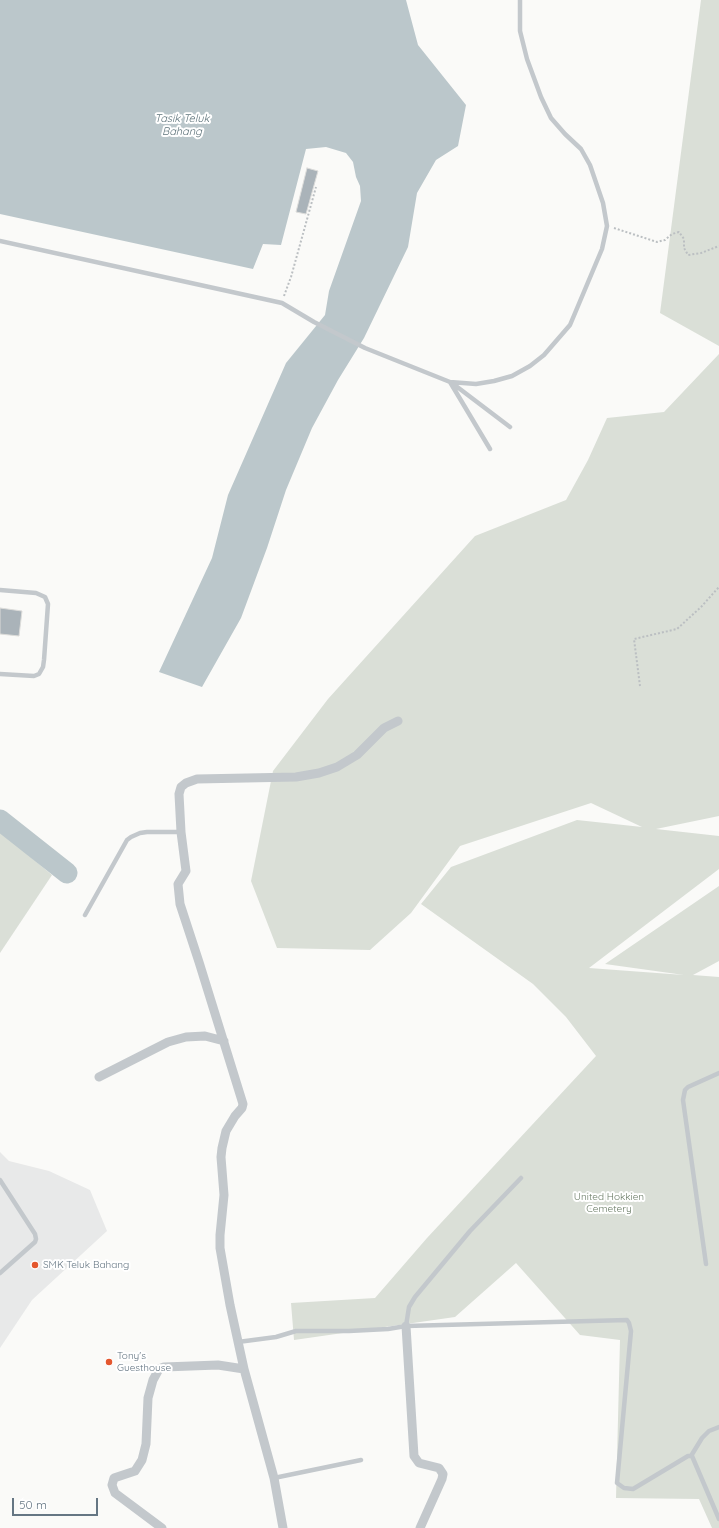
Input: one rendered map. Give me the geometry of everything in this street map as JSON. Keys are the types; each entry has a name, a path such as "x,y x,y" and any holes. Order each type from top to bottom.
{"street":[{"path":"283,1528 274,1478 244,1369 230,1305 220,1248 224,1195 221,1157 223,1141 226,1131 242,1108 243,1104 180,904 178,884 186,871 181,832 179,794 182,787 191,780 296,777 319,773 337,767 357,755 384,728 398,721"},
{"path":"99,1077 168,1042 186,1037 205,1036 224,1041"},
{"path":"406,1326 414,1456 419,1463 439,1468 442,1474 442,1479 420,1528"},
{"path":"162,1528 115,1493 112,1485 114,1478 135,1471 142,1460 146,1444 148,1398 153,1380 159,1369 164,1367 218,1365 244,1369"}],"lane":[{"path":"450,382 476,384 512,376 530,366 544,355 570,325 602,249 607,226 603,203 590,164 581,149 551,118 540,97 527,59 520,31 520,0"},
{"path":"0,241 282,303 314,322 365,348 450,382 510,427"},
{"path":"450,382 490,449"},
{"path":"0,590 36,593 45,597 48,604 44,660 43,667 39,674 34,676 0,674"},
{"path":"85,915 127,840 131,837 147,832 181,832"},
{"path":"706,1264 683,1100 684,1090 688,1087 719,1073"},
{"path":"406,1326 409,1307 415,1297 470,1231 521,1178"},
{"path":"0,1180 35,1234 36,1239 0,1273"},
{"path":"238,1342 276,1337 293,1331 349,1331 388,1329 406,1326 627,1320 631,1326 631,1331 617,1482 624,1488 633,1489 690,1456 702,1438 709,1431 719,1427"},
{"path":"690,1456 694,1457 719,1519"},
{"path":"274,1478 360,1460"}],"path":[{"path":"282,303 291,277 316,187"},
{"path":"607,226 657,242 665,240 672,234 679,232 684,239 684,248 688,255 701,253 719,246"},
{"path":"640,686 634,639 677,629 702,607 719,587"}],"shaded area":[{"name":"SMK Teluk Bahang","path":"0,1152 9,1161 49,1171 90,1190 107,1231 32,1300 0,1348"}],"green space":[{"path":"701,0 719,0 719,346 660,313"},
{"name":"United Hokkien Cemetery","path":"719,354 719,816 656,829 719,836 719,869 589,968 684,975 605,964 719,886 719,961 693,975 719,977 719,1528 712,1528 699,1499 616,1498 620,1340 580,1335 516,1263 455,1317 294,1340 291,1303 375,1298 427,1238 596,1056 566,1017 533,984 421,904 451,867 577,820 642,827 591,803 460,846 411,913 370,950 277,948 251,881 273,771 328,699 475,536 566,500 588,460 607,418 664,412"},
{"path":"0,831 52,875 0,953"}],"water":[{"name":"Tasik Teluk Bahang","path":"0,0 406,0 418,45 466,105 458,146 436,160 417,193 408,247 364,338 338,380 312,428 286,490 267,548 241,618 202,687 159,672 212,558 228,495 286,363 325,315 329,291 361,201 360,186 356,177 353,162 346,153 326,147 306,149 281,245 263,244 253,269 0,214"}],"building":[{"path":"307,168 318,171 306,214 296,212"},
{"path":"0,608 22,611 19,636 0,634"}],"waterway":[{"path":"0,820 67,873"}],"place":[{"name":"SMK Teluk Bahang","path":"35,1265"},
{"name":"Tony's Guesthouse","path":"109,1362"}]}
